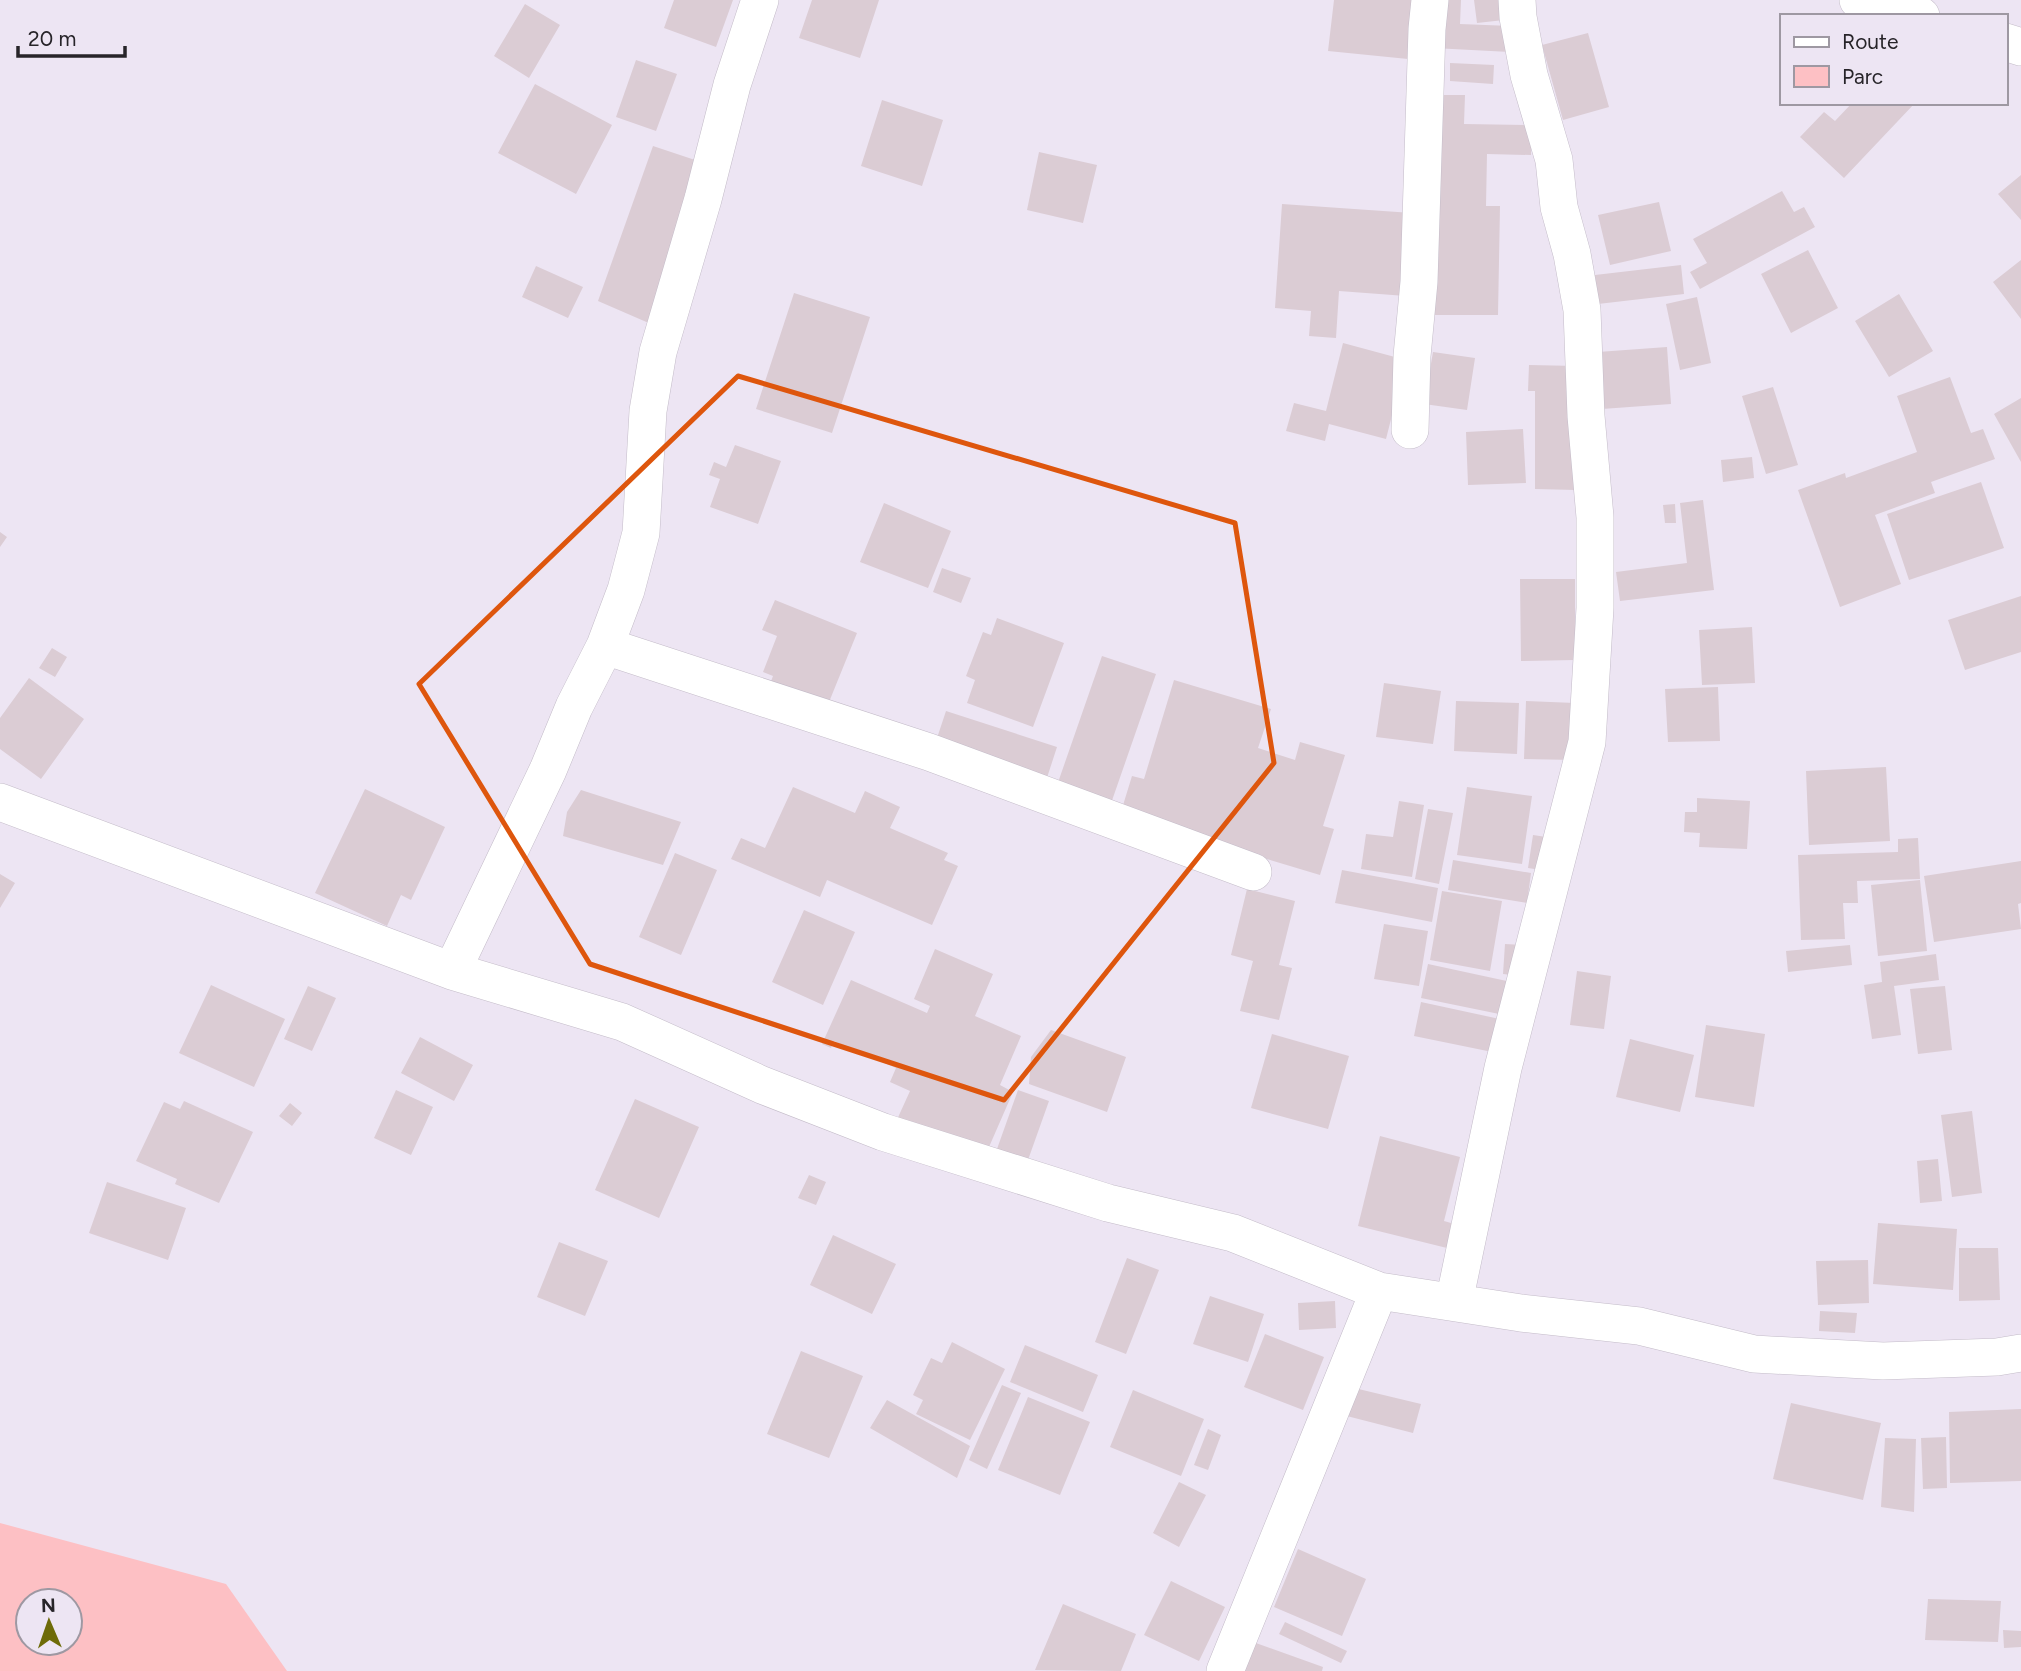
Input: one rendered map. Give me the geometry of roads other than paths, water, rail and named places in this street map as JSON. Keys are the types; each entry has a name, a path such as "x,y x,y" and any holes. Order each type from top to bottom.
{"street":[{"path":"452,971 605,646 626,590 641,533 648,411 658,352 703,199 732,85 760,0"},
{"path":"1410,430 1412,356 1419,282 1430,0"},
{"path":"1454,1302 1503,1068 1587,742 1595,608 1595,517 1586,416 1582,310 1572,254 1559,207 1554,160 1529,75 1517,0"},
{"path":"1858,0 1913,14"},
{"path":"605,646 929,752 1253,872"},
{"path":"0,802 452,971 622,1022 762,1085 883,1132 1108,1203 1233,1233 1379,1291 1521,1313 1639,1326 1754,1354 1882,1362 1997,1357 2021,1353"},
{"path":"1225,1671 1379,1291"}]}
